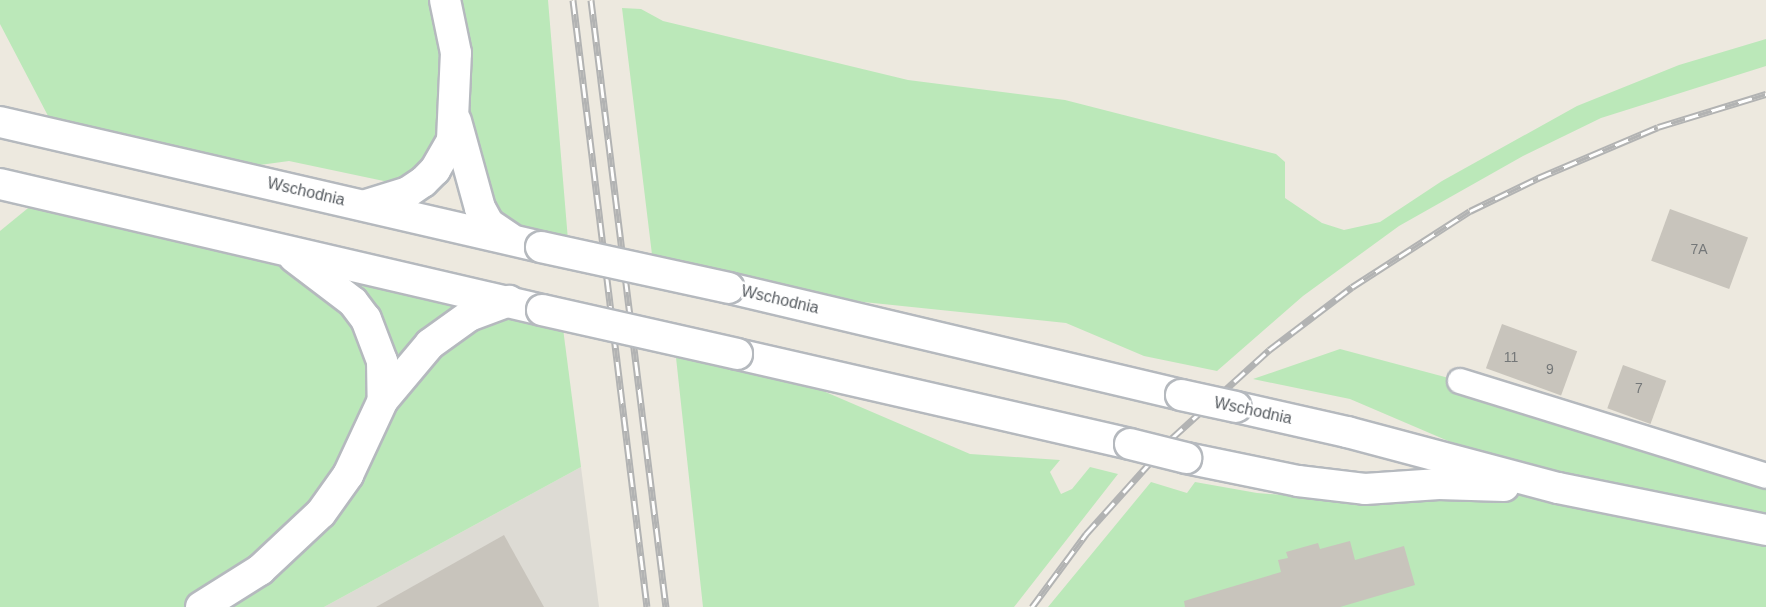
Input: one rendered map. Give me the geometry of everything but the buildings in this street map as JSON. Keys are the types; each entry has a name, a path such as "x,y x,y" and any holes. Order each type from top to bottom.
{"street":[{"path":"365,206 408,192 429,176 452,140 456,117 456,53 445,0"},
{"path":"456,117 471,185 484,216 496,230 530,245"},
{"name":"Wschodnia","path":"0,122 1347,432 1558,488 1766,530"},
{"name":"Wschodnia","path":"0,184 1186,458 1287,479 1365,489 1438,484 1558,488"},
{"path":"282,248 336,287 366,319 382,361 384,400"},
{"path":"201,607 261,570 321,513 348,475 384,400 440,335 469,316 509,301"},
{"path":"1460,381 1766,476"}],"shaded area":[{"path":"581,467 599,607 324,607"}],"green space":[{"path":"0,0 548,0 569,252 541,247 475,198 442,152 398,184 289,161 229,169 58,135 0,24"},
{"path":"622,8 641,9 663,21 908,80 1065,100 1276,154 1285,162 1285,198 1322,223 1344,230 1380,222 1442,181 1577,106 1679,65 1766,39 1766,66 1601,118 1523,156 1399,226 1303,296 1217,371 1144,356 1066,323 729,288 654,271"},
{"path":"44,195 561,313 581,467 324,607 0,607 0,231"},
{"path":"674,339 737,354 970,454 1060,460 1050,472 1061,494 1072,489 1090,467 1118,474 1014,607 703,607"},
{"path":"1340,349 1460,381 1766,476 1766,607 1048,607 1151,482 1187,493 1195,482 1257,493 1337,499 1556,487 1350,399 1253,379"}],"railway":[{"path":"573,0 647,607"},
{"path":"591,0 666,607"},
{"path":"1032,607 1086,534 1172,438 1269,350 1352,287 1470,211 1538,178 1658,127 1766,94"}]}
